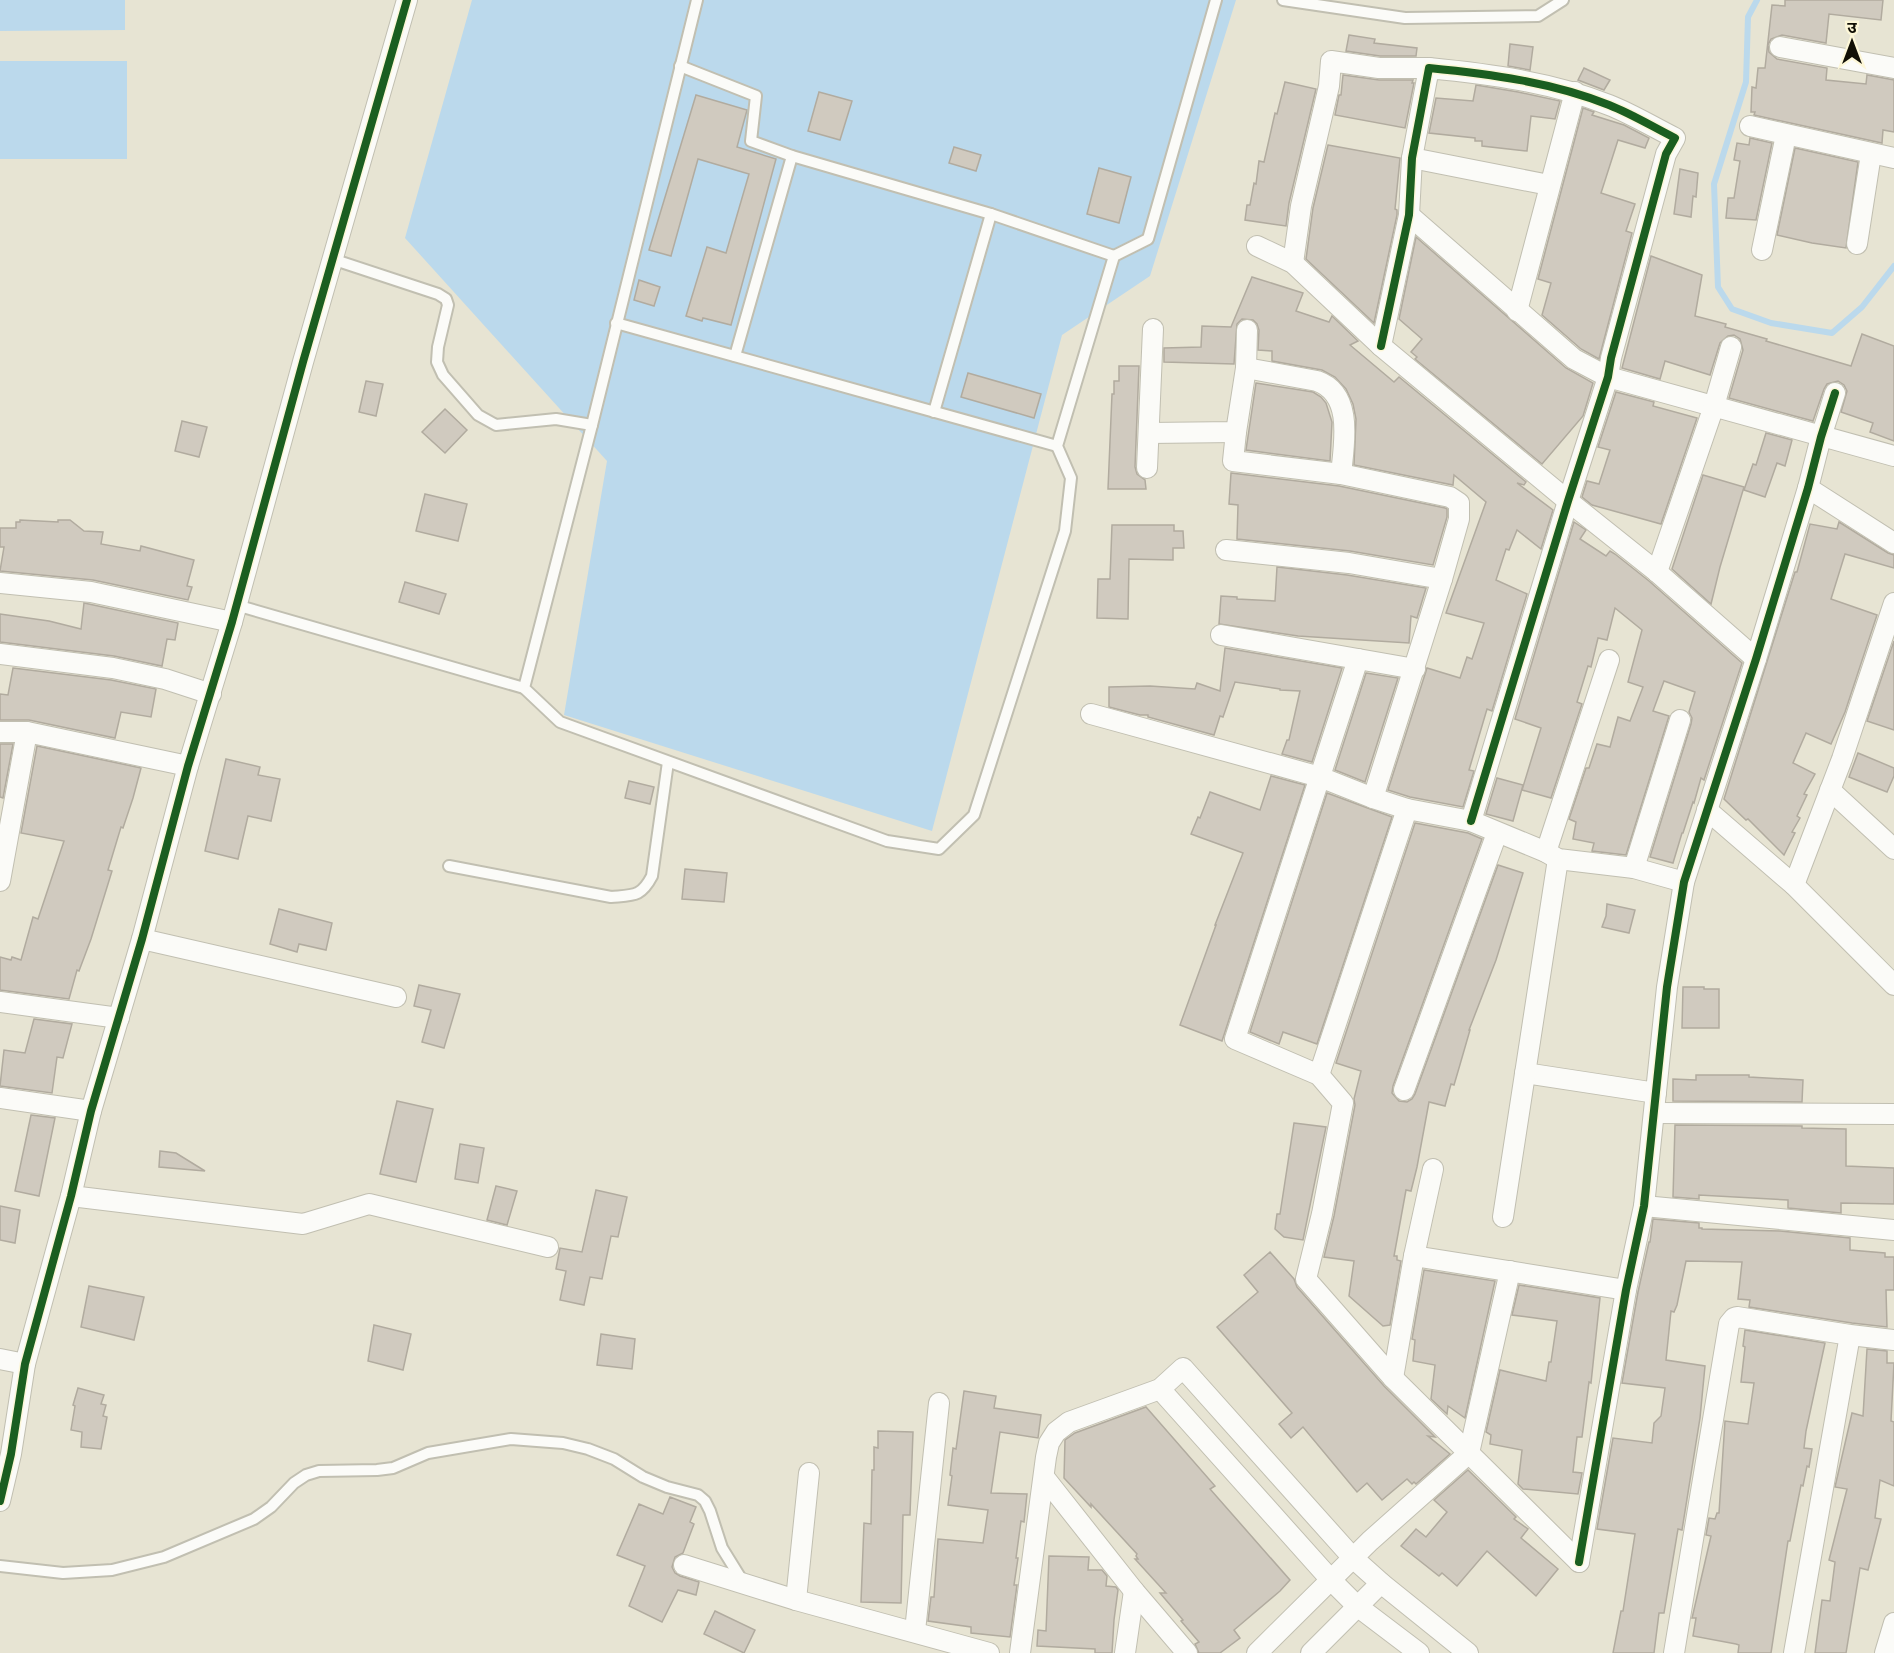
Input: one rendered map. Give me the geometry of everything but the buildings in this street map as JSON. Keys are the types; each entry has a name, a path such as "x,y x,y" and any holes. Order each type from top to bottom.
{"street":[{"path":"0,1501 5,1453 25,1364 71,1196 91,1111 142,939 188,766 234,614 332,259 407,0"},
{"path":"1780,47 1894,68"},
{"path":"1293,263 1301,206 1329,86 1331,61 1379,68 1429,68 1485,73 1575,92 1610,105 1675,138 1666,154 1611,358 1608,377 1471,821"},
{"path":"1381,346 1409,215 1412,158 1429,68"},
{"path":"1517,311 1575,92"},
{"path":"1750,126 1894,158"},
{"path":"1762,250 1786,135"},
{"path":"1857,244 1871,154"},
{"path":"1412,158 1549,185"},
{"path":"1409,215 1574,359 1608,377 1894,456"},
{"path":"1257,246 1293,263 1381,346 1657,572 1756,659"},
{"path":"1148,468 1154,329"},
{"path":"1246,330 1246,368 1233,461 1341,474 1450,497 1456,500 1460,508 1442,579 1373,798"},
{"path":"1657,572 1714,406 1731,347"},
{"path":"1246,368 1317,381 1333,390 1343,415 1345,433 1341,474"},
{"path":"1358,659 1235,1039 1319,1075 1343,1103 1322,1214 1306,1280 1393,1378 1579,1562 1626,1290 1644,1206 1666,987 1684,882 1756,659 1835,393"},
{"path":"1149,433 1236,432"},
{"path":"1808,488 1894,543"},
{"path":"1226,550 1349,563 1442,579"},
{"path":"0,583 91,592 234,614"},
{"path":"1794,885 1830,790 1894,603"},
{"path":"1221,635 1415,669"},
{"path":"0,654 113,668 165,679 211,694"},
{"path":"1503,1217 1525,1073 1552,855 1609,660"},
{"path":"1091,714 1320,777 1407,809 1471,821 1552,855 1634,868 1684,882"},
{"path":"1634,868 1680,720"},
{"path":"0,732 27,732 188,766"},
{"path":"0,881 27,732"},
{"path":"1830,790 1894,849"},
{"path":"1319,1075 1407,809"},
{"path":"1707,810 1794,885 1894,984"},
{"path":"1404,1090 1497,833"},
{"path":"142,939 396,997"},
{"path":"0,1002 119,1018"},
{"path":"1525,1073 1656,1093"},
{"path":"0,1098 91,1111"},
{"path":"1654,1113 1894,1114"},
{"path":"1393,1378 1414,1256 1433,1169"},
{"path":"71,1196 303,1224 369,1204 548,1247"},
{"path":"1644,1206 1894,1230"},
{"path":"1414,1256 1626,1290"},
{"path":"1257,1653 1353,1558 1469,1453 1510,1271"},
{"path":"1674,1653 1729,1323 1737,1317 1894,1340"},
{"path":"1794,1653 1850,1335"},
{"path":"0,1359 25,1364"},
{"path":"1020,1653 1049,1443 1056,1432 1069,1422 1160,1389 1183,1368 1353,1558 1468,1653"},
{"path":"1160,1389 1331,1580 1357,1606 1419,1653"},
{"path":"915,1631 939,1403"},
{"path":"796,1600 809,1473"},
{"path":"1044,1478 1134,1591 1187,1653"},
{"path":"684,1565 796,1600 989,1653"},
{"path":"1311,1653 1381,1583"},
{"path":"1125,1653 1134,1591"},
{"path":"1885,1653 1894,1623"}],"lane":[{"path":"524,688 592,425 697,0"},
{"path":"234,614 524,688 560,723 887,841 939,849 974,815 1065,531 1071,478 1057,446 1114,256 1148,238 1216,0"},
{"path":"1283,0 1405,18 1538,16 1563,0"},
{"path":"680,66 756,96 751,141 792,156 992,214 1114,256"},
{"path":"735,356 792,156"},
{"path":"934,412 992,214"},
{"path":"332,259 438,294 446,299 448,305 438,347 437,362 443,375 478,415 496,425 556,419 592,425"},
{"path":"616,322 1057,446"},
{"path":"449,866 611,897 633,895 645,889 652,876 668,762"},
{"path":"0,1566 63,1573 112,1570 164,1557 254,1519 271,1508 294,1483 306,1475 319,1471 393,1468 428,1453 520,1439 562,1443 588,1449 614,1459 643,1478 667,1487 698,1494 710,1510 722,1548 745,1584"}],"water":[{"path":"0,0 125,0 125,30 0,31"},
{"path":"472,0 1236,0 1150,276 1062,335 932,831 564,715 607,461 405,238"},
{"path":"0,61 127,61 127,159 0,159"}],"waterway":[{"path":"1757,0 1748,17 1746,82 1714,184 1718,287 1732,309 1771,323 1832,333 1862,307 1894,266"}],"cycle path":[{"path":"0,1501 11,1454 25,1364 71,1196 91,1111 142,939 188,766 232,622 303,362 407,0"},
{"path":"1381,346 1409,215 1412,158 1429,68 1497,76 1565,90 1618,109 1675,138 1666,154 1611,358 1608,377 1471,821"},
{"path":"1579,1562 1626,1290 1644,1206 1667,987 1684,882 1756,659 1835,393"}]}
